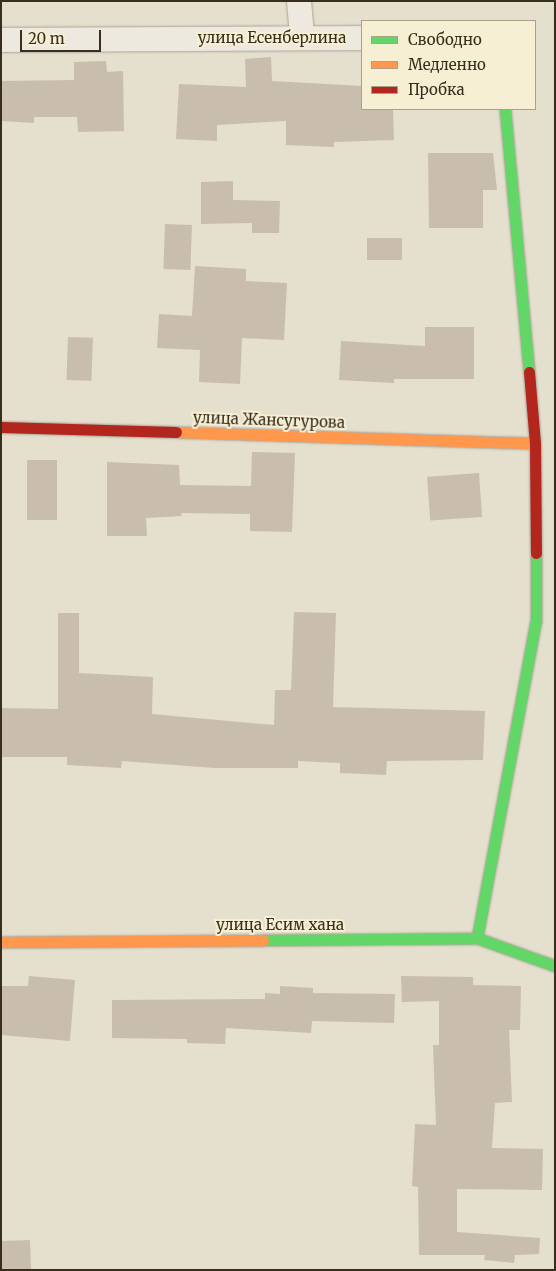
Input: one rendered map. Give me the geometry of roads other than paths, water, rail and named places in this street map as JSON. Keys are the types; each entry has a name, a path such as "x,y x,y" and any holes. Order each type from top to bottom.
{"street":[{"path":"299,1 302,36"},
{"name":"улица Есенберлина","path":"1,40 302,36 361,38"},
{"path":"477,938 536,620 535,442 505,110"},
{"name":"улица Жансугурова","path":"1,426 535,442"},
{"name":"улица Есим хана","path":"1,942 477,938 555,966"}]}
